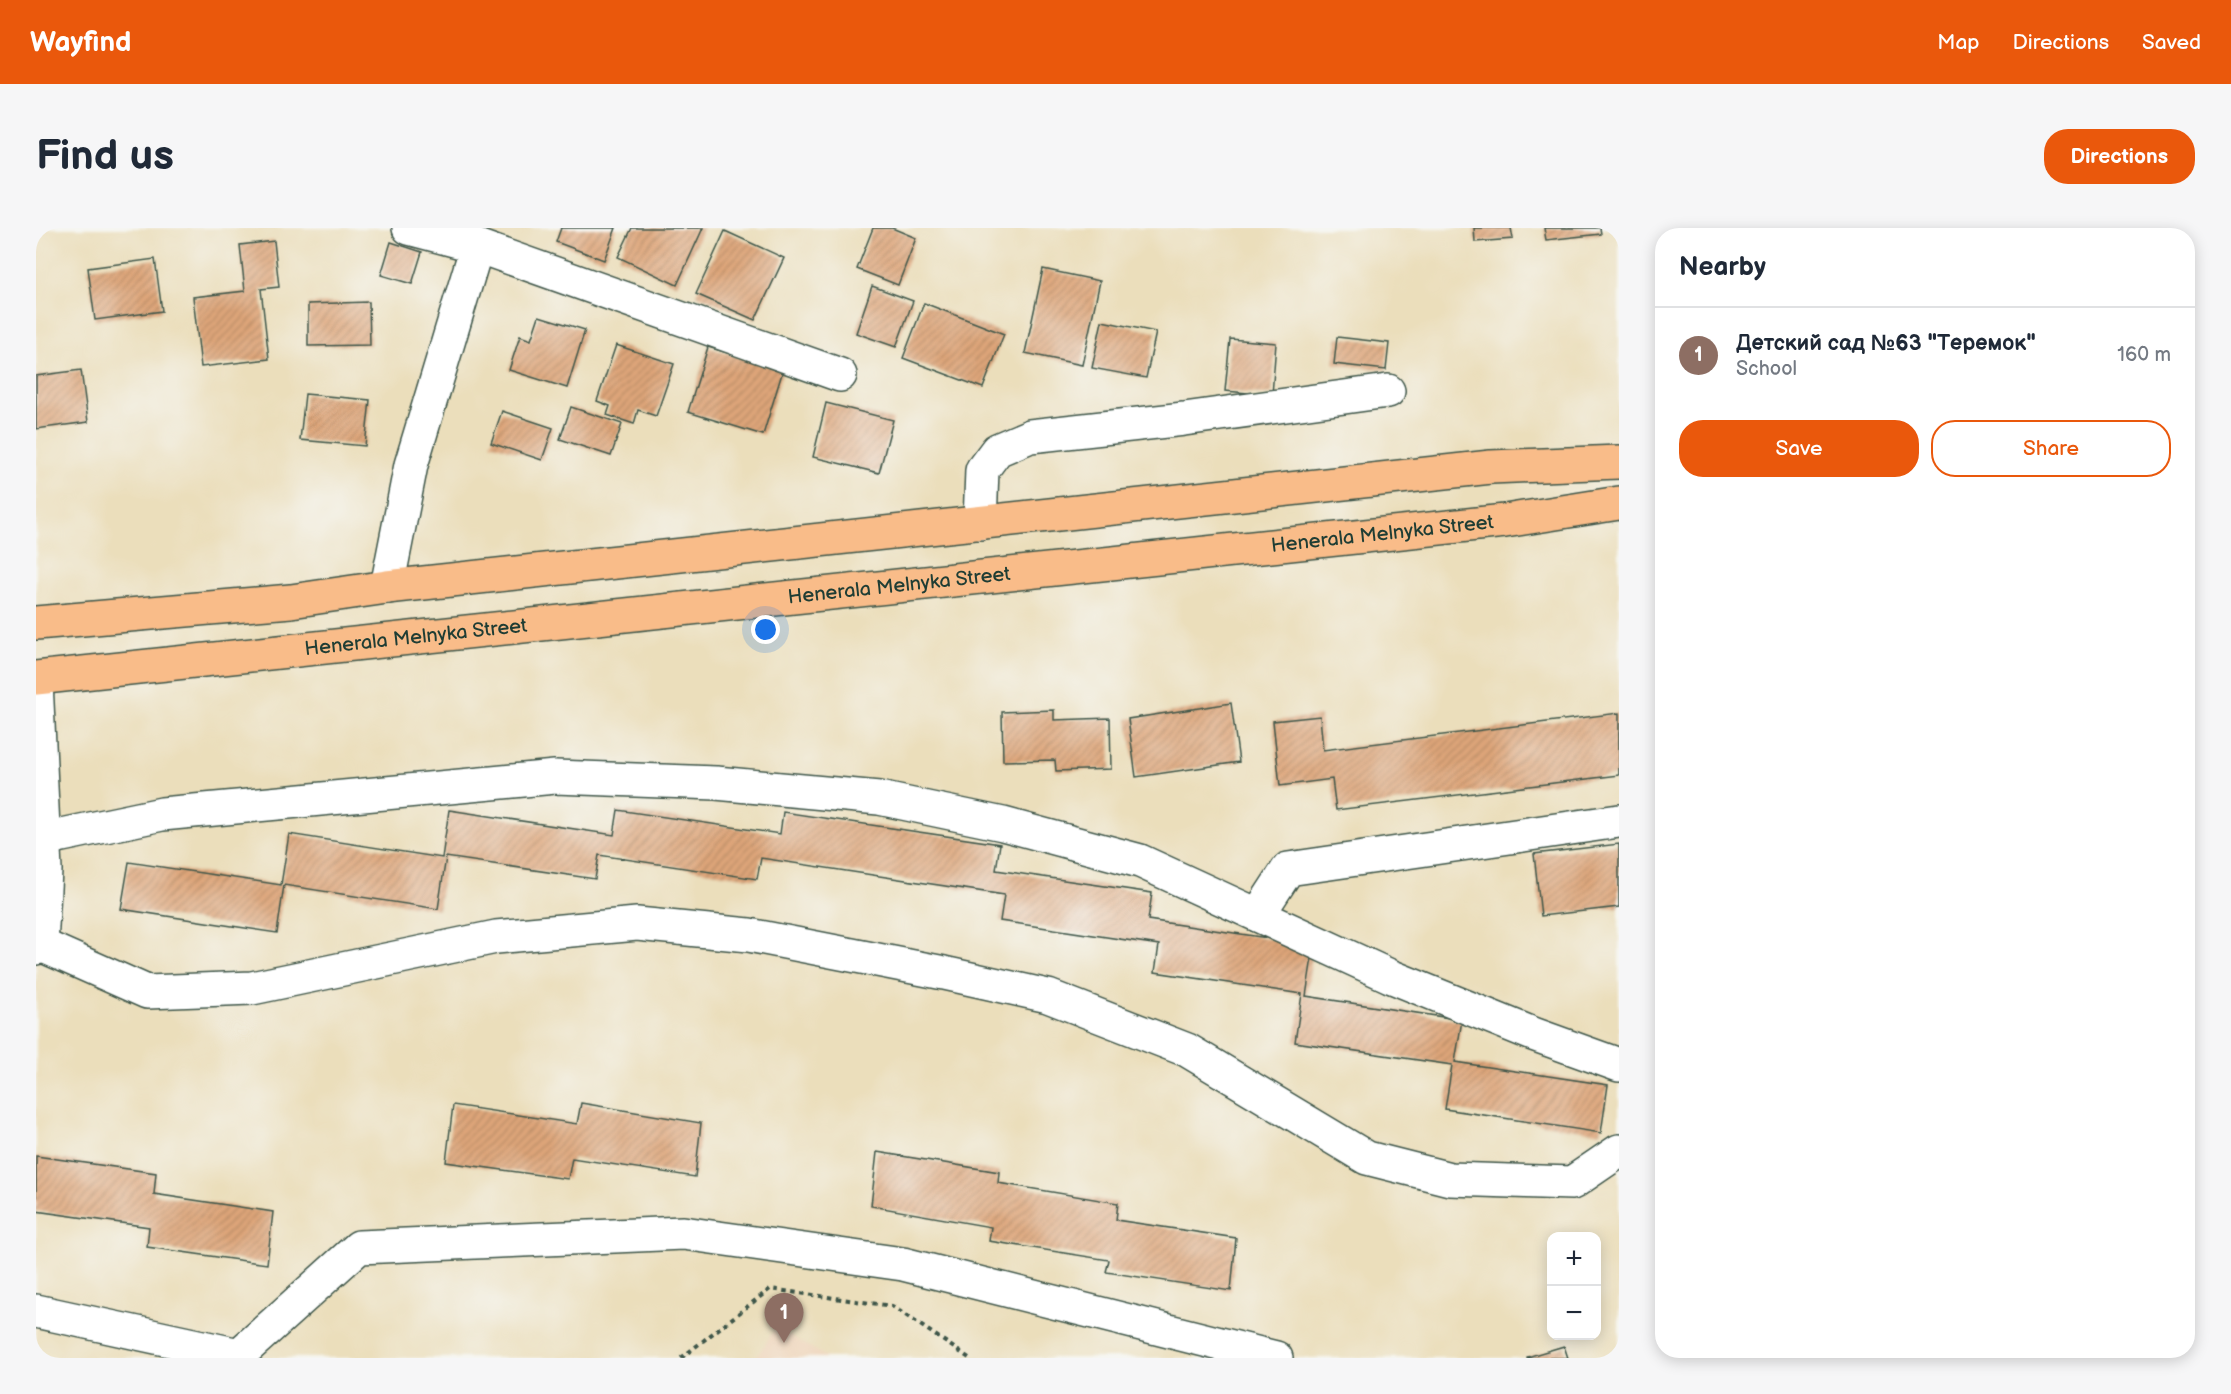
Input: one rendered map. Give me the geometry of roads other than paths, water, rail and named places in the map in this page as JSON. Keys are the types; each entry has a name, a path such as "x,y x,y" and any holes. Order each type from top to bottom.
{"main road":[{"path":"36,622 291,601 387,587 1491,467 1619,462"},
{"name":"Henerala Melnyka Street","path":"36,680 1505,522 1619,504"}],"lane":[{"path":"409,228 477,246 840,375"},
{"path":"387,587 411,465 477,246"},
{"path":"980,523 982,470 997,450 1030,436 1184,419 1388,391"},
{"path":"36,680 41,860 39,946 147,992 252,988 496,937 638,924 749,935 1048,996 1187,1050 1367,1158 1450,1179 1572,1183 1619,1151"},
{"path":"41,860 162,814 555,777 716,783 879,798 1003,824 1140,861 1390,976 1533,1034 1619,1065"},
{"path":"1258,915 1288,869 1619,821"},
{"path":"36,1311 239,1355 359,1246 683,1233 903,1264 1276,1358"}],"place":[{"name":"Детский сад №63 \"Теремок\"","path":"784,1343"}]}
